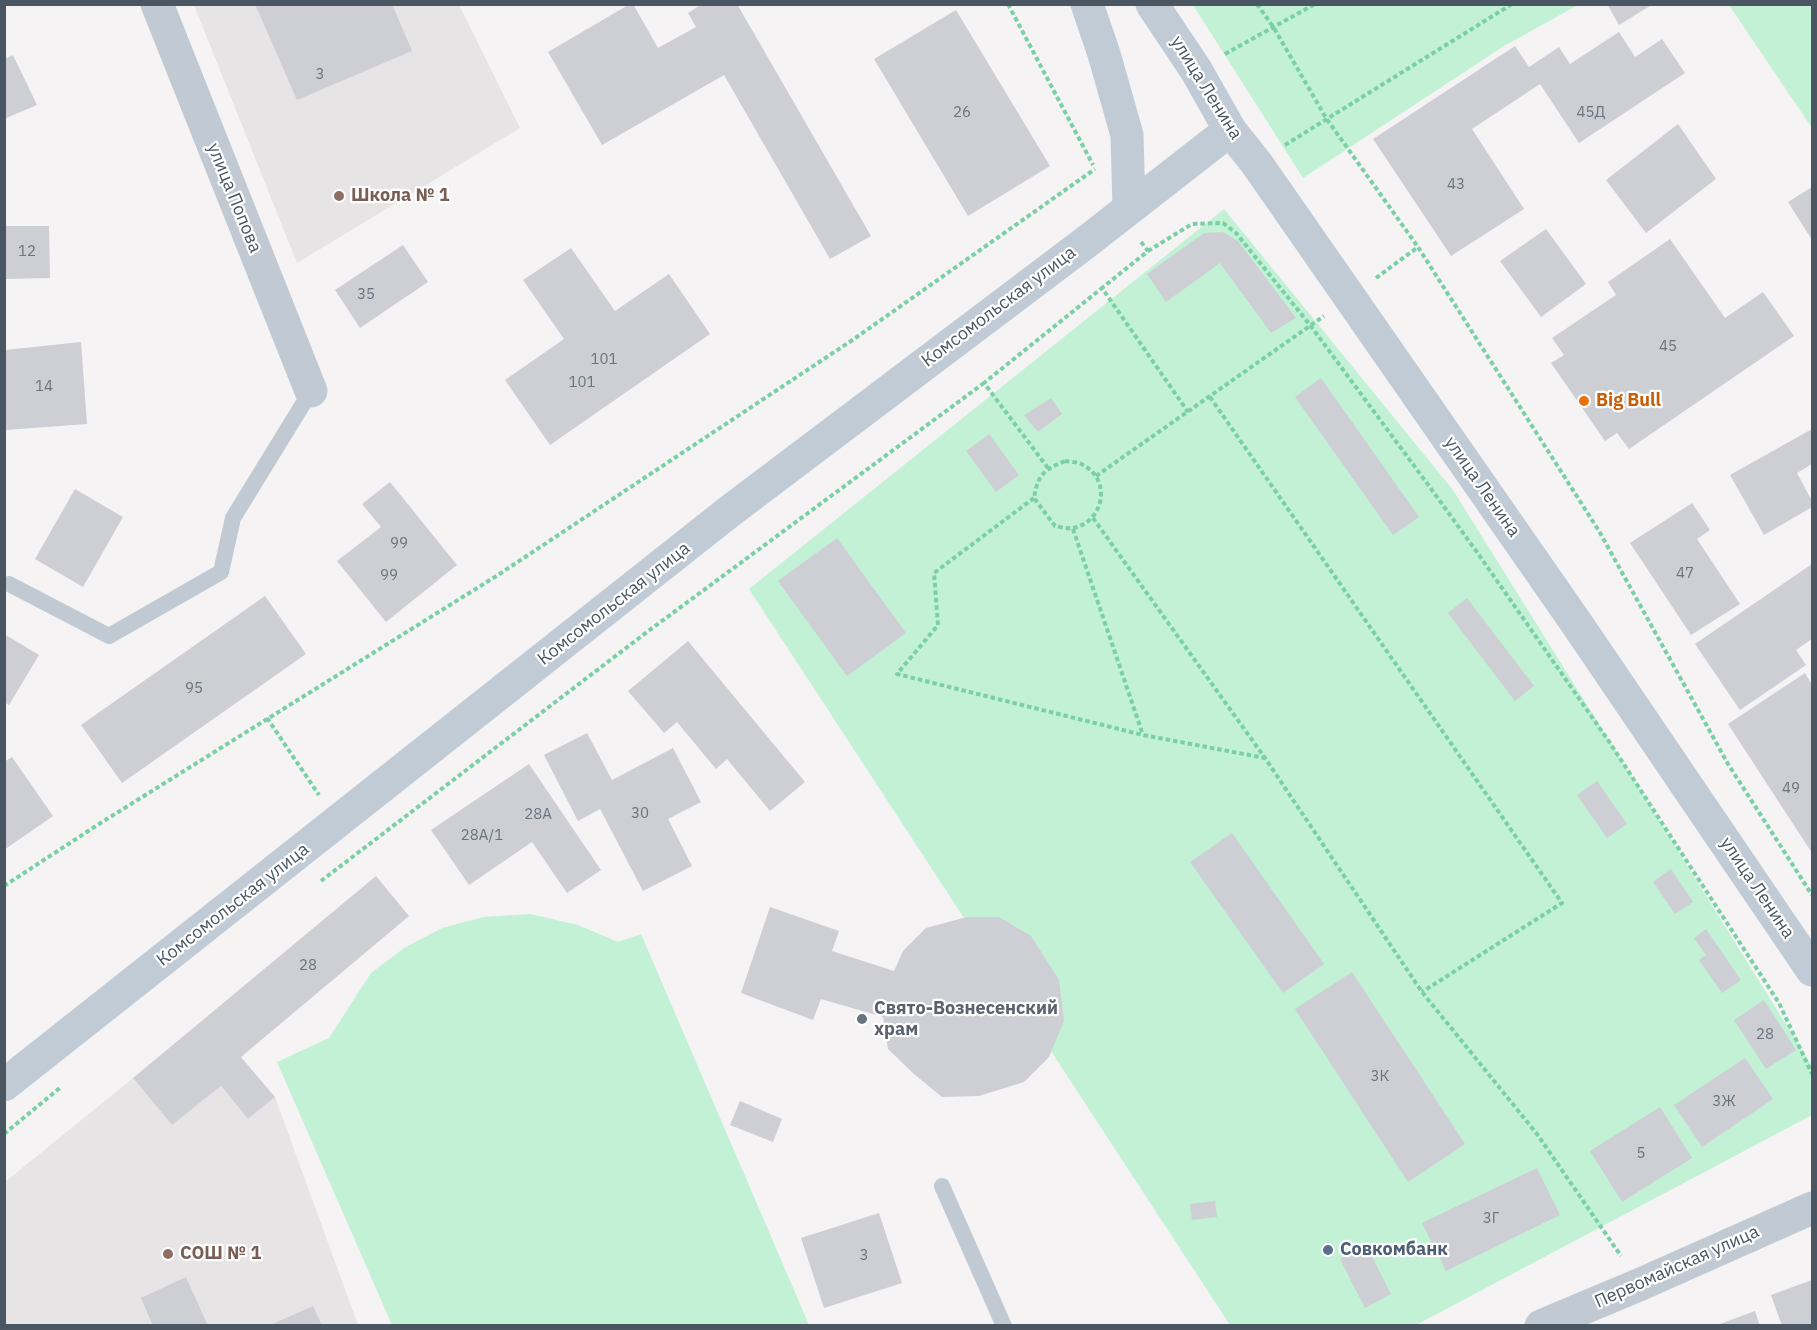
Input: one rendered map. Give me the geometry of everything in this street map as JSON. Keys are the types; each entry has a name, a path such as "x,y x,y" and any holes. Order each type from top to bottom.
{"street":[{"name":"улица Попова","path":"157,4 311,391"},
{"path":"1087,4 1127,135 1130,207"},
{"name":"улица Ленина","path":"1152,4 1196,70 1230,130 1257,164 1577,624 1812,970"},
{"name":"Комсомольская улица","path":"4,1085 730,512 1230,130"},
{"name":"Первомайская улица","path":"1540,1326 1812,1208"}],"lane":[{"path":"9,584 110,636 221,572 233,518 311,391"},
{"path":"942,1186 1004,1326"}],"path":[{"path":"1257,4 1274,27 1326,118 1418,247 1599,531 1728,764 1812,895"},
{"path":"1196,70 1316,4"},
{"path":"1257,164 1326,118 1512,4"},
{"path":"4,886 498,574 854,339 1096,169"},
{"path":"1148,251 1192,224 1222,223 1236,233 1310,325 1479,555 1610,743 1779,1003 1812,1074"},
{"path":"1096,476 1350,298 1418,247"},
{"path":"314,886 647,632 984,383 1102,288"},
{"path":"984,383 1048,468"},
{"path":"1210,397 1562,903 1422,992"},
{"path":"1034,498 1055,526 1073,529 1093,519 1100,506 1102,490 1096,476 1083,464 1065,461 1048,468 1037,481 1034,498 934,573 938,625 897,674 1143,735 1265,758"},
{"path":"1093,519 1265,758 1422,992 1537,1134 1641,1284"},
{"path":"1073,529 1143,735"},
{"path":"267,718 360,851"},
{"path":"4,1134 68,1081"}],"shaded area":[{"name":"Школа № 1","path":"194,5 459,5 520,128 297,263"},
{"name":"СОШ № 1","path":"133,1078 172,1125 221,1086 248,1119 275,1097 358,1325 5,1326 5,1182"}],"green space":[{"path":"1193,5 1578,5 1504,46 1303,178"},
{"path":"1729,5 1812,5 1812,128"},
{"path":"1224,209 1453,490 1812,1066 1812,1115 1416,1325 1230,1325 749,589"},
{"path":"530,914 578,925 618,942 641,934 809,1325 392,1325 277,1062 329,1038 371,973 404,948 442,928 484,917"}],"building":[{"path":"255,4 392,4 412,51 297,100"},
{"path":"633,4 658,48 696,27 688,13 702,4 737,4 871,236 830,259 724,75 602,145 548,52"},
{"path":"1607,4 1653,4 1619,25"},
{"path":"956,10 1050,166 968,216 874,59"},
{"path":"1619,32 1635,57 1662,39 1685,73 1579,143 1540,84 1472,129 1524,209 1451,256 1373,139 1515,46 1529,67 1559,47 1570,64"},
{"path":"13,55 37,105 4,119 4,59"},
{"path":"1678,124 1716,179 1646,233 1606,180"},
{"path":"1812,187 1812,240 1788,202"},
{"path":"4,226 49,226 50,278 4,279"},
{"path":"1546,229 1586,284 1541,317 1500,261"},
{"path":"1223,232 1238,241 1296,318 1271,333 1220,263 1166,302 1147,274 1204,233"},
{"path":"1670,239 1725,318 1763,292 1794,336 1629,449 1617,433 1605,441 1551,363 1564,355 1552,338 1616,295 1608,282"},
{"path":"403,245 428,282 360,328 335,290"},
{"path":"571,248 615,311 669,274 710,334 550,445 505,380 564,339 523,280"},
{"path":"81,342 87,424 5,430 5,350"},
{"path":"1321,378 1419,517 1393,535 1295,397"},
{"path":"1051,398 1062,414 1038,432 1024,415"},
{"path":"1812,429 1812,464 1797,473 1812,501 1812,507 1764,535 1730,475"},
{"path":"989,434 1019,475 996,492 966,451"},
{"path":"390,482 457,565 386,622 337,561 381,527 362,504"},
{"path":"75,489 123,517 83,587 35,559"},
{"path":"1692,503 1710,530 1697,539 1740,604 1691,635 1630,543"},
{"path":"837,538 906,633 847,676 778,581"},
{"path":"1812,564 1812,639 1796,650 1806,665 1740,710 1695,644"},
{"path":"265,596 306,654 122,783 81,725"},
{"path":"1467,598 1534,686 1515,701 1448,613"},
{"path":"4,634 39,655 9,705 4,702"},
{"path":"688,641 805,782 770,811 727,759 716,769 677,722 664,733 628,691"},
{"path":"1805,673 1812,685 1812,853 1728,724"},
{"path":"587,733 612,780 673,748 701,802 668,819 692,866 643,891 600,809 578,821 544,755"},
{"path":"12,757 53,816 4,850 4,762"},
{"path":"529,764 601,870 567,893 532,842 469,885 431,830"},
{"path":"1597,781 1627,824 1607,838 1577,795"},
{"path":"1232,833 1324,964 1283,993 1190,862"},
{"path":"1671,869 1693,902 1675,914 1653,882"},
{"path":"376,876 409,916 241,1057 275,1097 248,1119 221,1086 172,1125 133,1078"},
{"path":"770,907 839,931 832,951 894,971 903,951 926,928 967,917 999,917 1031,936 1059,980 1064,1021 1049,1057 1024,1082 979,1096 942,1097 888,1049 883,1017 821,999 813,1020 741,993"},
{"path":"1706,929 1741,980 1722,993 1699,960 1706,955 1694,938"},
{"path":"1352,972 1465,1144 1408,1182 1295,1009"},
{"path":"1764,1000 1796,1050 1766,1069 1734,1020"},
{"path":"1745,1058 1773,1099 1702,1147 1674,1105"},
{"path":"740,1101 782,1119 773,1142 730,1125"},
{"path":"1660,1107 1692,1158 1622,1202 1590,1151"},
{"path":"1537,1168 1560,1215 1446,1271 1422,1223"},
{"path":"1215,1201 1217,1217 1192,1220 1190,1204"},
{"path":"879,1213 902,1283 824,1308 801,1238"},
{"path":"1366,1245 1391,1294 1365,1308 1340,1259"},
{"path":"186,1277 208,1326 153,1326 141,1298"},
{"path":"1812,1280 1812,1326 1782,1326 1771,1295"},
{"path":"313,1306 322,1326 268,1326"},
{"path":"1755,1311 1760,1326 1717,1326 1717,1325"}],"place":[{"name":"Школа № 1","path":"339,196"},
{"name":"Big Bull","path":"1584,401"},
{"name":"Свято-Вознесенский храм","path":"862,1019"},
{"name":"Совкомбанк","path":"1328,1250"},
{"name":"СОШ № 1","path":"168,1254"}]}
